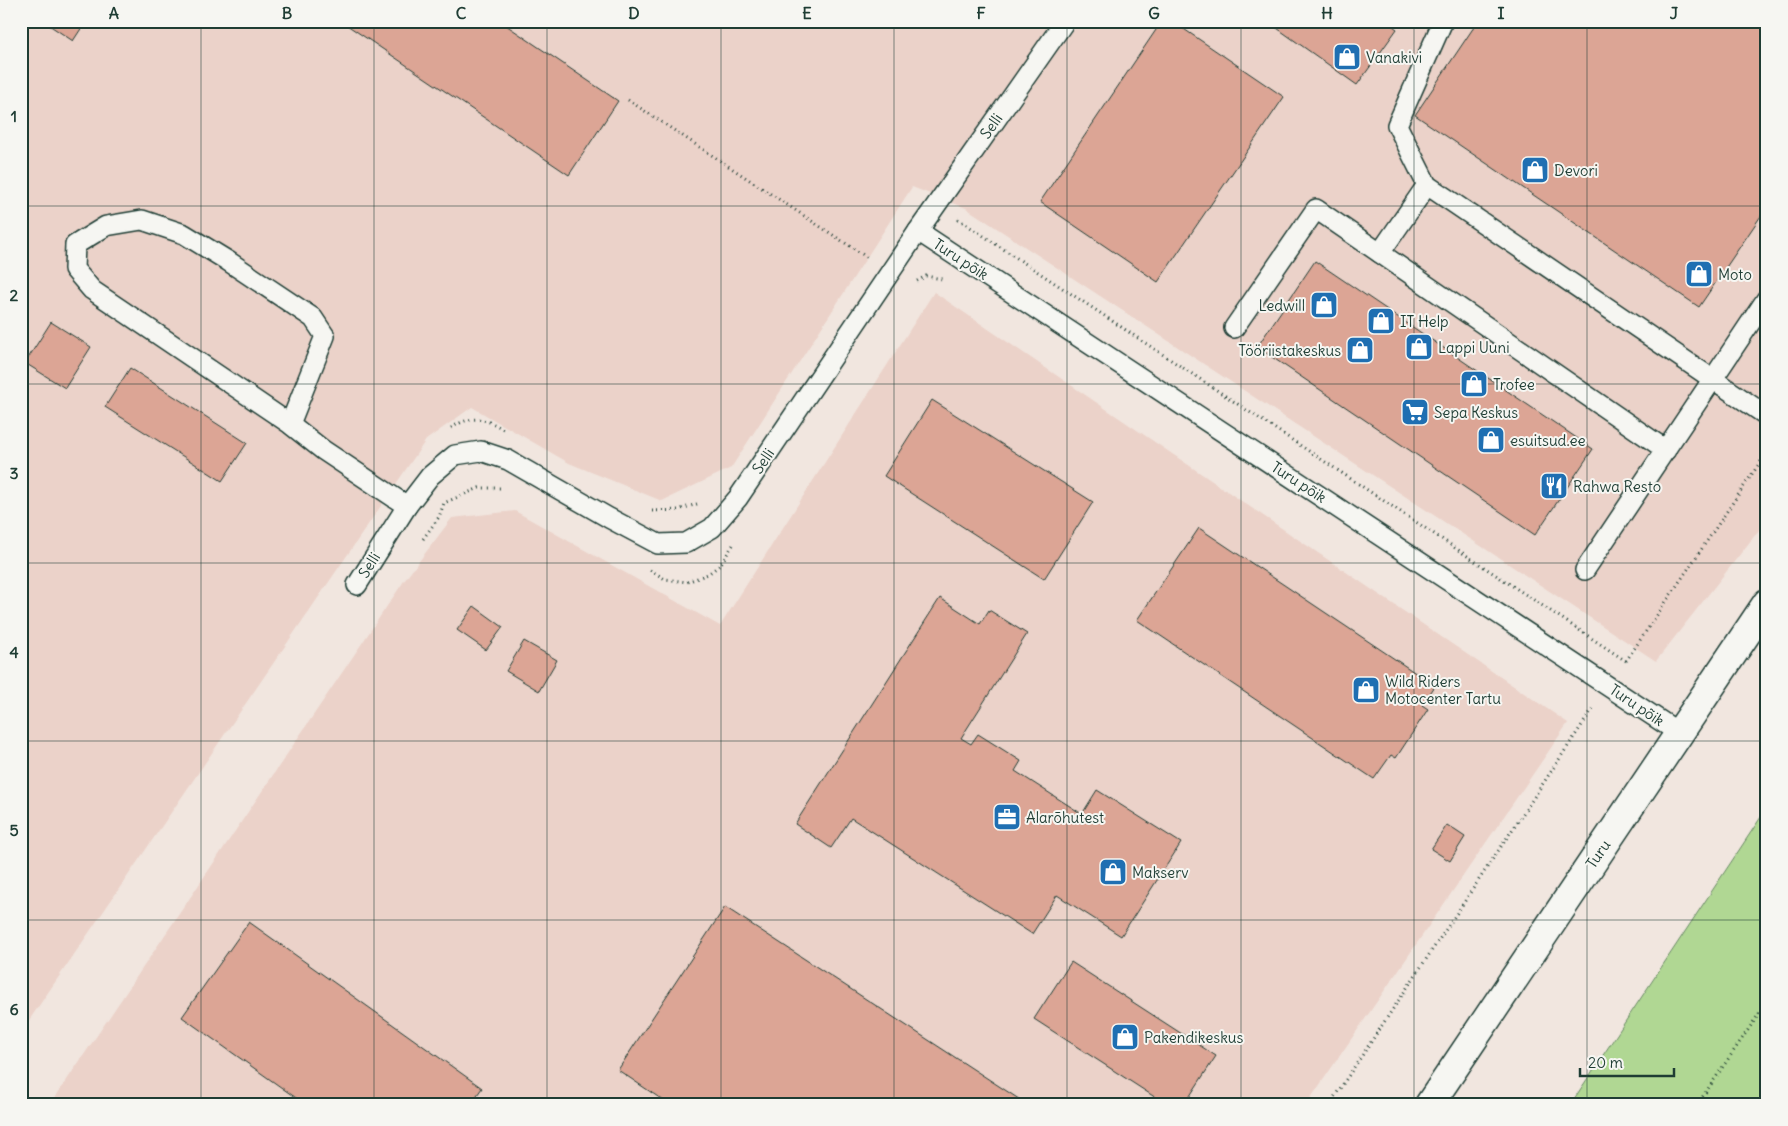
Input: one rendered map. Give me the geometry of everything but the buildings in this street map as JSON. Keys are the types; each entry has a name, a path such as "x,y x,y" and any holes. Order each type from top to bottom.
{"main road":[{"name":"Turu","path":"1429,1105 1767,603"}],"lane":[{"name":"Selli","path":"357,584 407,506 430,476 455,455 481,451 508,460 658,544 686,543 712,528 738,498 918,231 1065,21"},
{"path":"1443,21 1397,125 1427,185 1767,416"},
{"path":"1380,253 1427,185"},
{"path":"1234,328 1316,209 1666,450"},
{"path":"290,424 325,336 313,318 184,234 142,220 106,226 75,245 74,269 92,290 407,506"},
{"name":"Turu põik","path":"918,231 1679,733"},
{"path":"1585,570 1767,298"}],"path":[{"path":"628,100 871,260"},
{"path":"936,205 1626,660"},
{"path":"909,285 926,276 947,280"},
{"path":"448,430 462,422 477,419 488,420 513,435"},
{"path":"1329,1105 1608,686 1767,452"},
{"path":"423,539 439,517 444,503 479,488 511,490"},
{"path":"646,510 678,510 704,502"},
{"path":"648,569 665,579 687,582 708,574 720,565 736,540"},
{"path":"1586,702 1594,708"},
{"path":"1697,1105 1767,1002"}],"shaded area":[{"path":"21,21 1767,21 1767,520 1656,661 966,208 912,187 731,468 662,501 569,463 472,407 426,440 21,1032"},
{"path":"934,292 1568,723 1306,1105 50,1105 404,581 452,518 515,511 720,626"}],"green space":[{"path":"1767,808 1767,1105 1570,1105"}],"place":[{"name":"Vanakivi","path":"1347,57"},
{"name":"Devori","path":"1535,170"},
{"name":"Moto","path":"1699,274"},
{"name":"Ledwill","path":"1324,305"},
{"name":"IT Help","path":"1381,321"},
{"name":"Lappi Uuni","path":"1419,347"},
{"name":"Tööriistakeskus","path":"1360,350"},
{"name":"Trofee","path":"1474,384"},
{"name":"Sepa Keskus","path":"1415,412"},
{"name":"esuitsud.ee","path":"1491,440"},
{"name":"Rahwa Resto","path":"1554,486"},
{"name":"Wild Riders Motocenter Tartu","path":"1366,690"},
{"name":"Alarõhutest","path":"1007,817"},
{"name":"Makserv","path":"1113,872"},
{"name":"Pakendikeskus","path":"1125,1037"}]}
